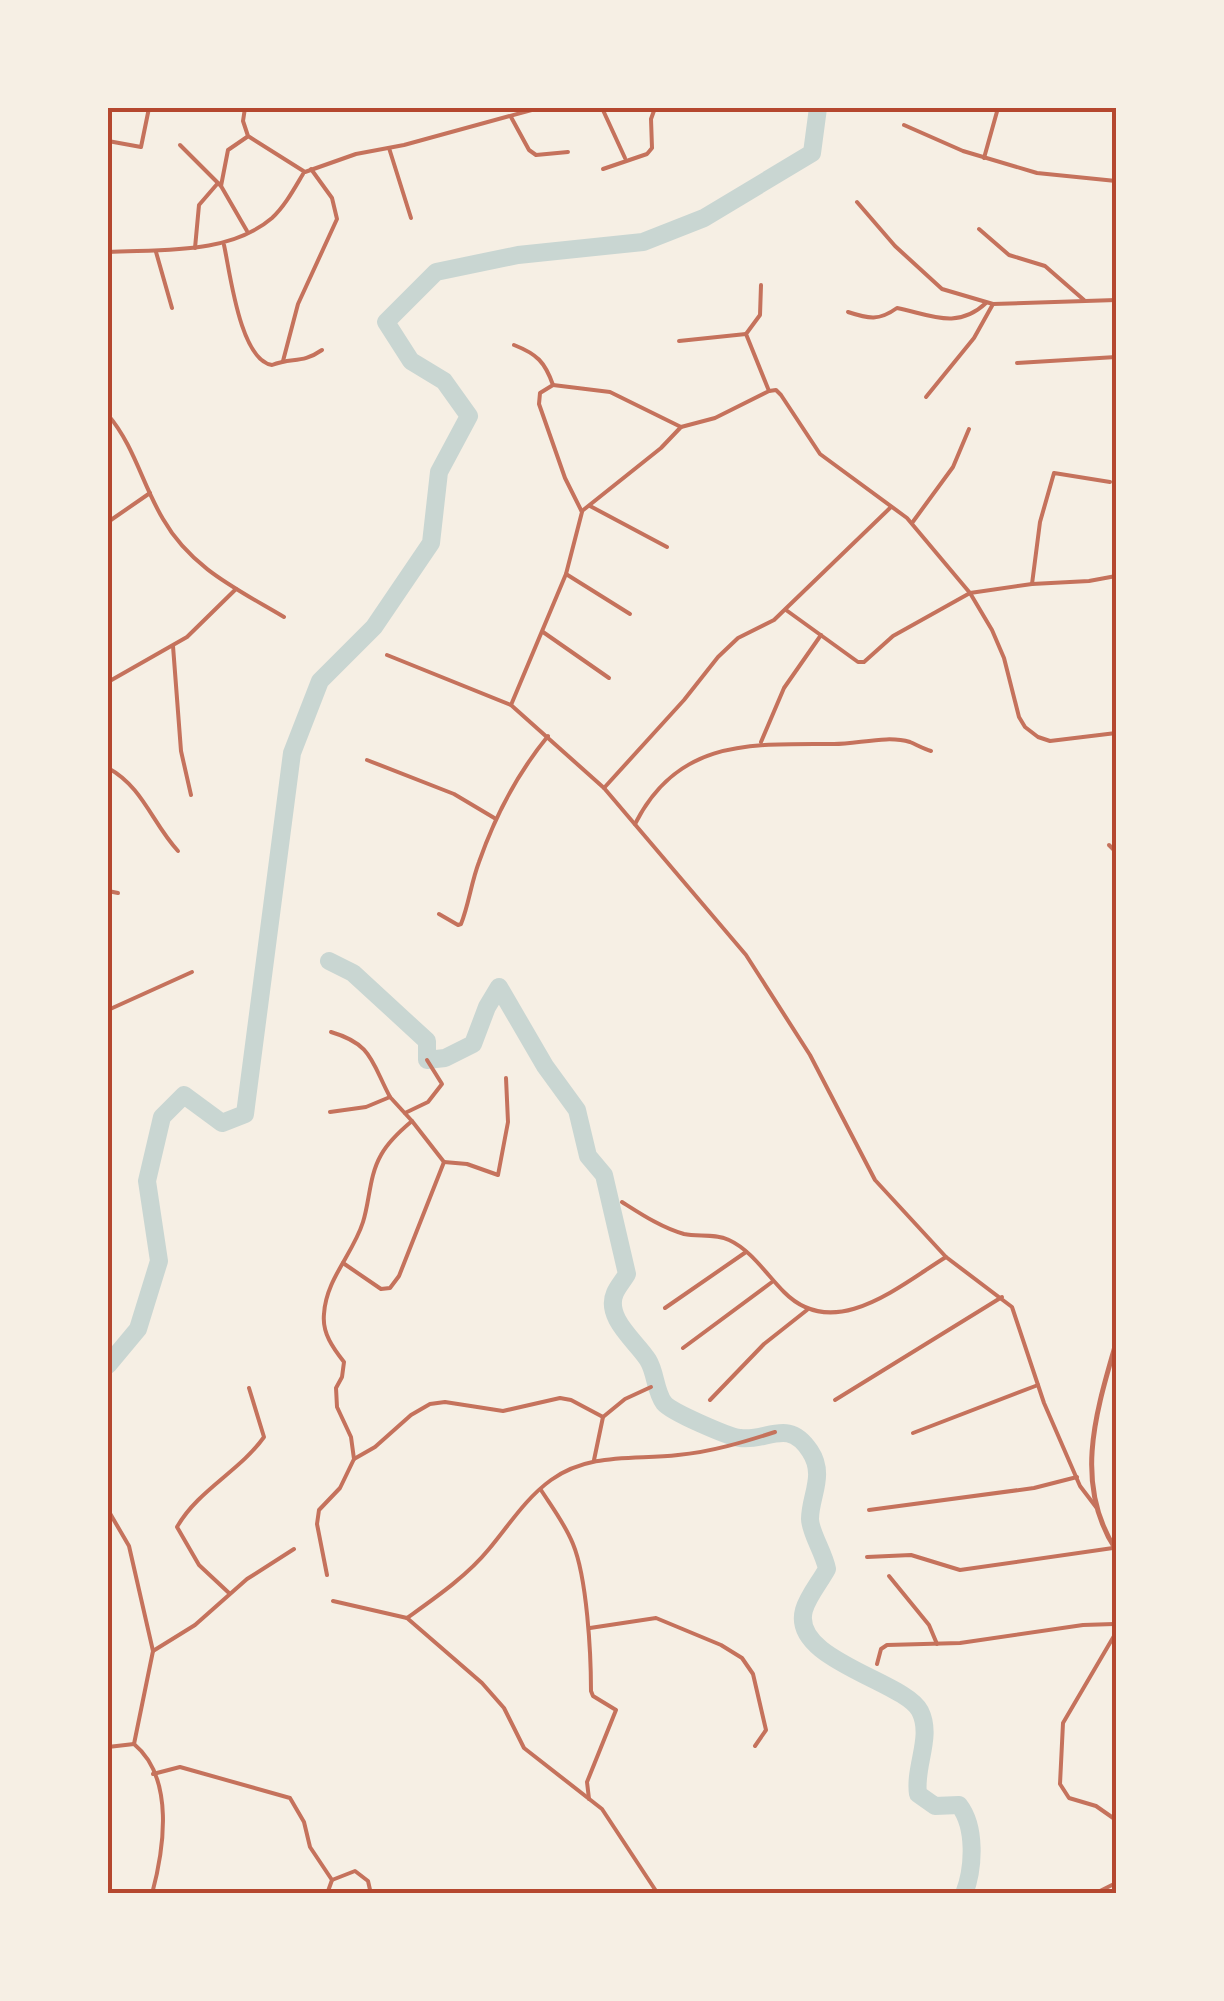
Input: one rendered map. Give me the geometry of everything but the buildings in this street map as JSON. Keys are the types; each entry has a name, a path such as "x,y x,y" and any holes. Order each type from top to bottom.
{"street":[{"path":"108,141 140,148 149,108"},
{"path":"245,108 243,122 248,136 305,172"},
{"path":"108,252 156,252 223,242 270,219 310,168 538,108"},
{"path":"602,108 626,160"},
{"path":"603,169 647,154 652,148 651,119 655,108"},
{"path":"984,158 998,108"},
{"path":"511,116 536,155 568,152"},
{"path":"904,124 984,158 1037,173 1116,181"},
{"path":"196,248 199,205 219,184 228,150 248,136"},
{"path":"180,145 219,184 247,231"},
{"path":"389,148 411,218"},
{"path":"283,361 298,304 337,219 332,198 310,168"},
{"path":"857,202 895,246 942,289 989,303 1116,300"},
{"path":"978,229 1009,254 1045,266 1084,300"},
{"path":"223,242 232,297 252,349 265,364 308,360 322,350"},
{"path":"156,252 172,308"},
{"path":"679,341 746,334 760,315 761,285"},
{"path":"848,312 870,319 885,317 897,308 950,320 973,315 989,303"},
{"path":"926,397 974,338 989,303"},
{"path":"746,334 769,390"},
{"path":"514,345 543,361 553,385"},
{"path":"1016,363 1116,357"},
{"path":"582,512 565,478 539,404 540,394 553,385 610,392 681,427"},
{"path":"511,705 566,574 582,512 681,427 716,418 776,390 820,454 912,524 970,593 1004,658 1018,718 1025,727 1050,741 1116,733"},
{"path":"108,415 133,456 162,518 189,556 284,617"},
{"path":"912,524 953,467 969,429"},
{"path":"1032,584 1040,522 1054,473 1110,482"},
{"path":"108,522 150,493"},
{"path":"590,506 667,547"},
{"path":"604,788 684,700 718,656 738,638 786,610 892,506"},
{"path":"566,574 630,614"},
{"path":"786,610 858,662 864,662 893,636 970,593 1116,576"},
{"path":"108,682 173,646 236,589"},
{"path":"543,632 608,678"},
{"path":"762,742 784,688 820,635"},
{"path":"173,646 181,752 191,795"},
{"path":"388,654 511,705 548,736 604,788 746,955 810,1055 875,1180 946,1256 1002,1297 1019,1320 1038,1384 1076,1476 1116,1549 960,1570 911,1555 867,1557"},
{"path":"439,914 458,926 461,924 478,863 496,819 515,781 548,736"},
{"path":"635,824 648,798 681,768 720,752 762,742 794,745 891,740 931,751"},
{"path":"367,760 454,794 496,819"},
{"path":"108,768 137,789 178,851"},
{"path":"1109,845 1116,852"},
{"path":"108,891 118,893"},
{"path":"108,1010 192,972"},
{"path":"331,1032 354,1039 364,1047 390,1097 444,1162 466,1164 498,1175 508,1122 506,1078"},
{"path":"405,1113 428,1102 442,1084 427,1060"},
{"path":"330,1112 366,1107 390,1097"},
{"path":"327,1575 319,1510 340,1488 354,1459 351,1437 337,1408 336,1388 344,1362 328,1339 324,1313 335,1276 362,1224 377,1163 392,1139 412,1121"},
{"path":"343,1263 381,1289 390,1288 412,1246 444,1162"},
{"path":"622,1202 684,1234 726,1238 807,1310 829,1315 872,1303 946,1256"},
{"path":"664,1308 746,1252"},
{"path":"683,1348 773,1281"},
{"path":"836,1400 1002,1297"},
{"path":"710,1400 764,1344 807,1310"},
{"path":"1096,1507 1091,1454 1096,1414 1116,1343"},
{"path":"913,1433 1038,1384"},
{"path":"594,1460 603,1417 650,1387"},
{"path":"229,1593 199,1565 178,1527 199,1499 253,1452 264,1436 248,1388"},
{"path":"354,1459 375,1448 411,1415 430,1404 445,1402 504,1411 560,1398 603,1417"},
{"path":"407,1618 476,1563 517,1512 558,1476 594,1460 678,1455 734,1445 775,1432"},
{"path":"869,1510 1034,1488 1076,1476"},
{"path":"540,1490 573,1543 588,1628 591,1691 596,1699 616,1710 587,1782 589,1799"},
{"path":"108,1510 129,1546 154,1651 134,1744"},
{"path":"154,1651 195,1625 229,1593 294,1549"},
{"path":"889,1576 929,1626 937,1644"},
{"path":"333,1601 407,1618 482,1684 504,1708 524,1748 602,1809 658,1894"},
{"path":"1116,1611 1116,1644"},
{"path":"588,1628 656,1618 698,1633 742,1658 753,1674 766,1730 754,1746"},
{"path":"877,1664 881,1649 887,1645 937,1644 1114,1624"},
{"path":"1114,1636 1063,1723 1060,1784 1069,1798 1096,1806 1116,1820"},
{"path":"108,1746 134,1744 153,1774 162,1806 163,1848 152,1894"},
{"path":"153,1774 180,1766 290,1798 304,1822 310,1848 332,1880"},
{"path":"332,1880 355,1872 368,1882 371,1894"},
{"path":"328,1894 332,1880"},
{"path":"1094,1894 1116,1883"}],"waterway":[{"path":"108,1365 138,1329 159,1261 147,1181 162,1117 184,1095 222,1123 245,1114 292,753 320,681 374,627 431,543 439,472 469,416 444,381 411,361 386,322 436,272 518,255 643,242 704,218 812,153 818,108"},
{"path":"329,961 353,973 427,1041 427,1060 445,1058 473,1044 499,987 545,1066 577,1110 588,1156 604,1175 627,1274 615,1293 614,1311 648,1360 664,1403 688,1418 734,1437 794,1435 815,1460 817,1477 810,1519 827,1569 804,1610 804,1627 814,1643 831,1656 894,1690 920,1711 925,1731 918,1794 935,1806 959,1805 965,1814 972,1848 964,1894"}]}
